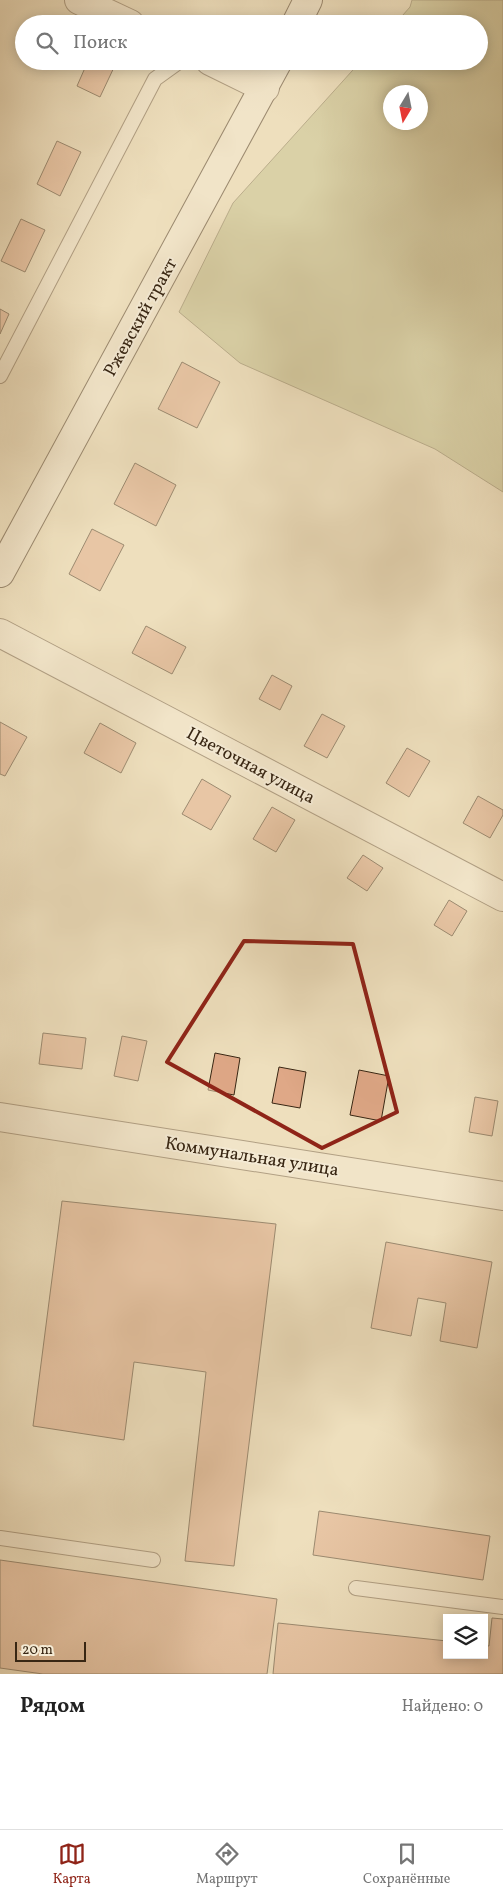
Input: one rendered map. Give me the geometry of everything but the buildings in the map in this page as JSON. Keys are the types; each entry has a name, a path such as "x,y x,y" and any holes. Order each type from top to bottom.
{"street":[{"path":"79,0 111,15"},
{"path":"300,15 308,0"},
{"path":"228,70 265,88"},
{"name":"Ржевский тракт","path":"0,573 274,70"},
{"name":"Цветочная улица","path":"0,633 503,897"},
{"name":"Коммунальная улица","path":"0,1117 503,1196"}],"lane":[{"path":"0,376 155,79 168,70"},
{"path":"0,1538 153,1560"},
{"path":"356,1588 503,1606"}],"highlighted area":[{"path":"244,941 353,944 397,1112 322,1148 167,1062"}],"green space":[{"path":"412,0 503,0 503,492 435,449 240,363 179,312 233,203 353,70 488,70 488,15 403,15 410,7"}]}
